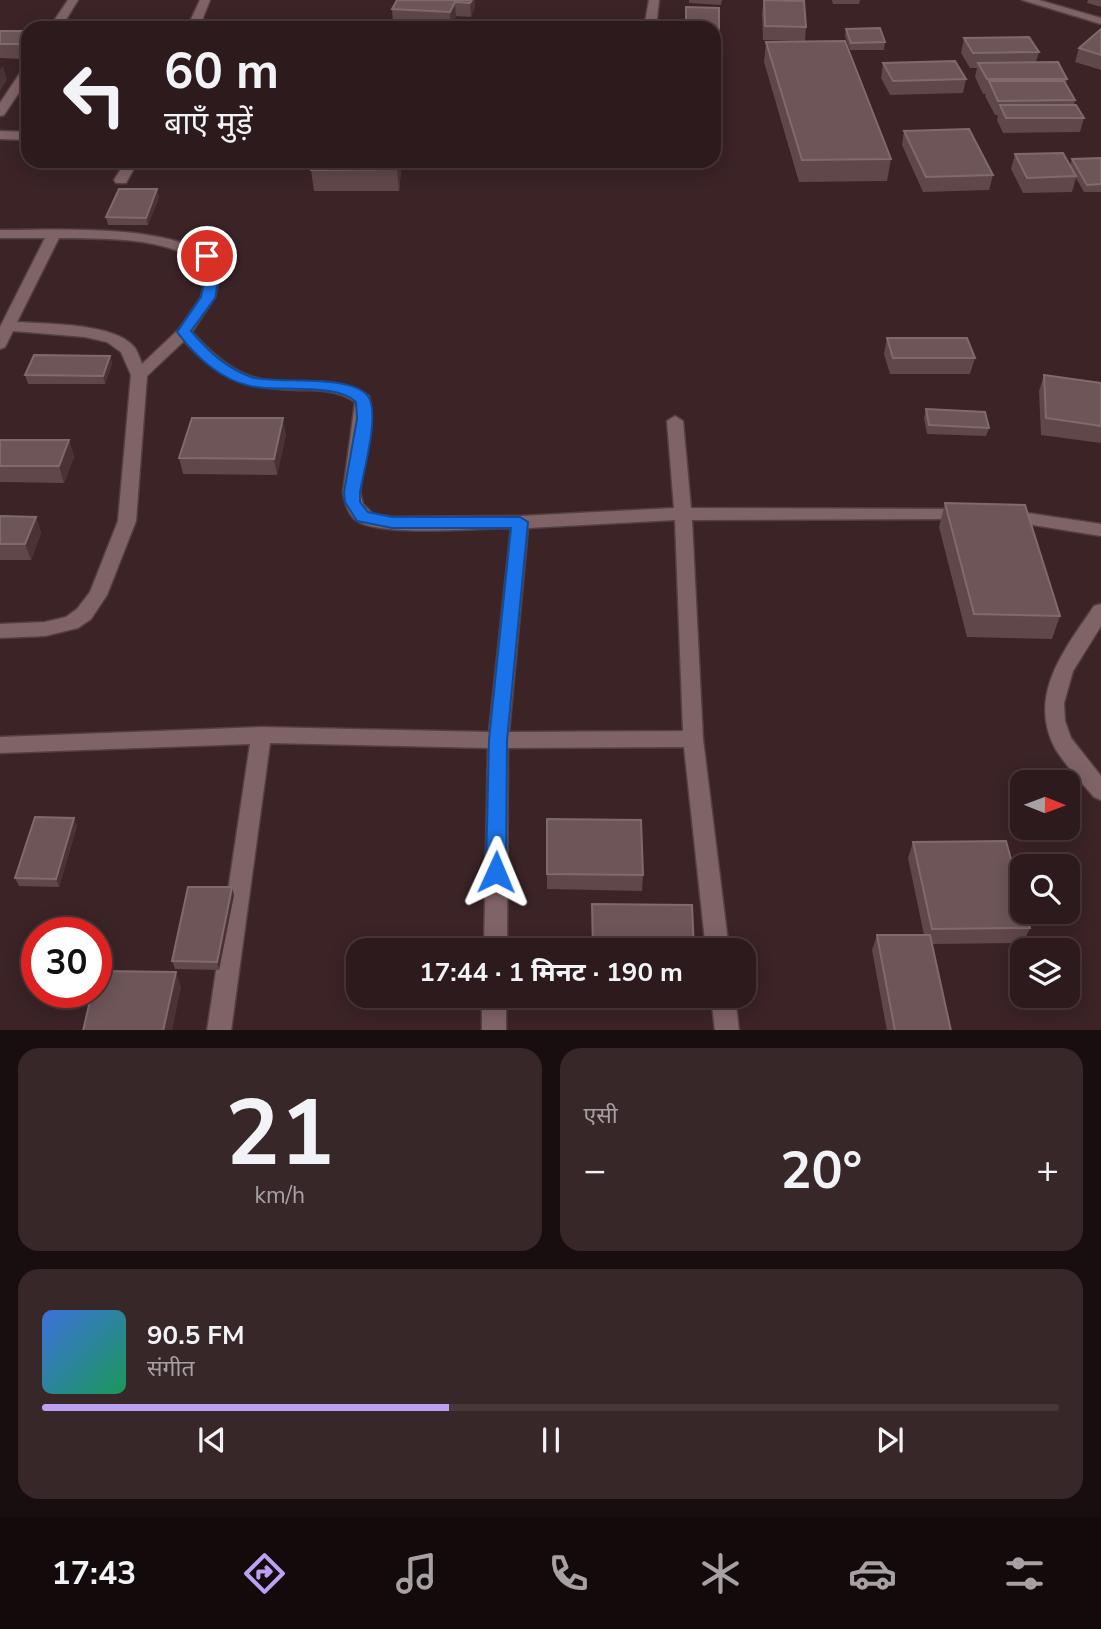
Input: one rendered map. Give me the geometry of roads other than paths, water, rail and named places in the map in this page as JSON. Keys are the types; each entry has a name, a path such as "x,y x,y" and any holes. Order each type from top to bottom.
{"street":[{"path":"60,21 73,0"},
{"path":"196,21 205,0"},
{"path":"651,21 654,0"},
{"path":"1027,0 1101,21"},
{"path":"0,113 21,81"},
{"path":"0,135 21,136"},
{"path":"121,180 128,168"},
{"path":"0,234 117,237 162,242 207,256 215,266 208,298 184,332 139,375"},
{"path":"0,344 54,235"},
{"path":"0,631 46,629 71,623 84,614 98,595 127,521 139,375 128,349 112,339 86,332 8,326"},
{"path":"184,332 208,358 239,378 272,385 338,388 357,394 363,400 364,419 352,492 353,502 363,517 392,523 520,522 683,514 986,514 1101,530"},
{"path":"675,421 683,514 693,739 717,938"},
{"path":"495,938 498,740 520,522"},
{"path":"1101,611 1057,679 1052,709 1061,740 1101,791"},
{"path":"0,745 261,735 498,740 693,739"},
{"path":"219,1030 261,735"},
{"path":"494,1008 494,1030"},
{"path":"724,1008 727,1030"}]}
